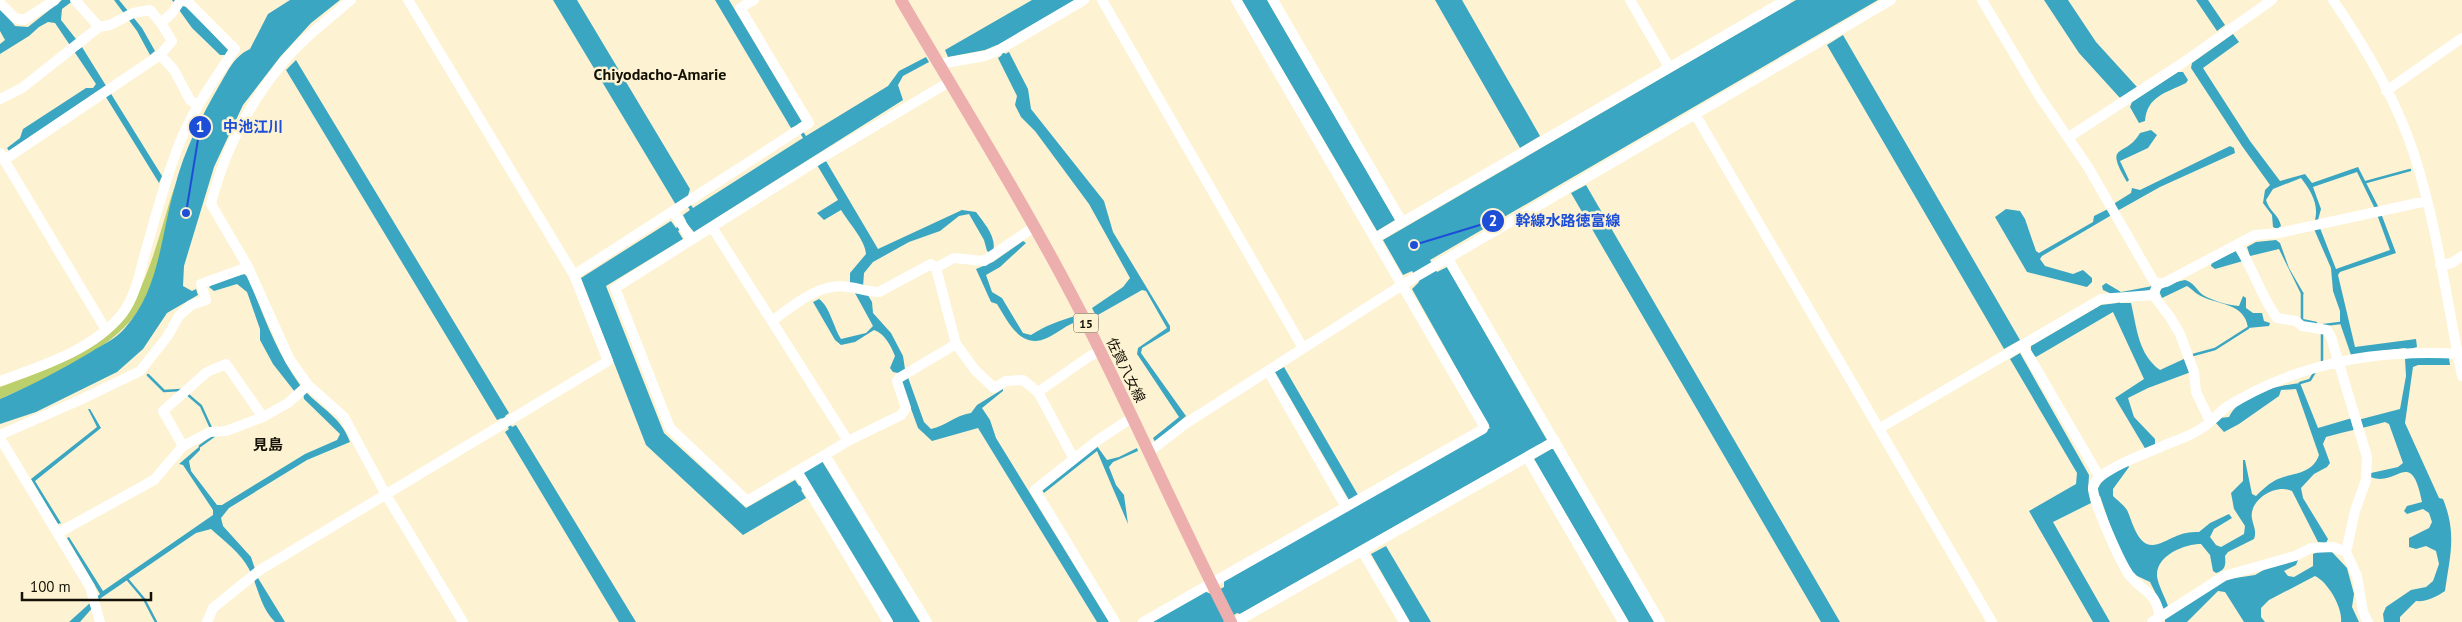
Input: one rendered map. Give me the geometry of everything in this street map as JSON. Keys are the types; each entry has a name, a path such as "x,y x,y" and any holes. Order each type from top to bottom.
{"main road":[{"name":"15","path":"901,0 939,64"},
{"name":"佐賀八女線","path":"939,64 1034,227 1101,351 1213,587"},
{"name":"15","path":"1213,587 1232,621"}],"street":[{"path":"1,2 15,18 24,20 55,0"},
{"path":"75,0 99,27"},
{"path":"351,0 281,64 245,116 220,168 211,204 248,267 304,388 344,417 385,493 463,622"},
{"path":"207,622 214,608 254,574 385,493 608,361 574,275 408,0"},
{"path":"574,275 809,123 738,4 754,0"},
{"path":"939,64 985,56 1084,0"},
{"path":"1102,0 1303,348"},
{"path":"1143,622 1213,587 1346,507 1483,429 1484,426 1236,0"},
{"path":"1274,0 1402,222"},
{"path":"1630,0 1669,67"},
{"path":"1375,238 1786,0"},
{"path":"1150,451 1184,424 1402,285 1891,0"},
{"path":"1982,0 2038,94 2069,137 2153,280 2180,334 2194,372 2196,392 2210,421"},
{"path":"2069,137 2181,64 2272,0"},
{"path":"2332,0 2386,91 2413,152 2427,201 2460,354 2462,376"},
{"path":"0,381 48,364 106,330 123,313 136,287 174,156 197,105 235,49 181,2 161,23"},
{"path":"0,99 22,88 99,27 110,25 129,14 150,10 161,23 172,42 160,56 2,156 106,330"},
{"path":"2386,91 2462,38"},
{"path":"160,56 174,70 190,100 197,105"},
{"path":"949,82 818,160 615,288 670,428 747,501 848,441 902,416 906,408 897,381 903,375 956,344"},
{"path":"1695,114 1992,622"},
{"path":"1880,428 2101,299 2118,299 2156,289 2254,235 2279,233 2427,201"},
{"path":"674,212 691,239"},
{"path":"712,227 848,441"},
{"path":"936,268 954,258 984,261 1034,227"},
{"path":"2237,244 2249,260 2267,305 2277,318 2296,321 2302,326 2327,330 2339,362 2367,457 2366,480 2346,552 2357,576 2363,612 2368,622"},
{"path":"2440,265 2452,263 2462,256"},
{"path":"1448,259 1660,622"},
{"path":"772,320 825,288 847,286 869,292 879,292 931,264 936,268 956,344 975,370 994,388 1006,381 1023,380 1038,392 1074,459"},
{"path":"100,622 90,587 0,437 140,371 168,337 179,316 191,305 206,300 201,284 248,267"},
{"path":"2016,350 2099,476"},
{"path":"1038,392 1090,356 1101,351"},
{"path":"2156,620 2158,608 2150,593 2131,578 2124,569 2095,494 2095,481 2099,476 2126,462 2190,435 2226,407 2249,394 2314,368 2339,362 2402,354 2460,354"},
{"path":"183,446 163,411 207,372 226,364 263,417"},
{"path":"1268,370 1346,507"},
{"path":"58,533 154,480 183,446 210,432 226,431 263,417 288,403 304,388"},
{"path":"1115,622 1035,490 1098,440 1133,417"},
{"path":"1232,621 1555,441"},
{"path":"825,454 927,622"},
{"path":"1527,457 1623,622"},
{"path":"797,471 888,622"},
{"path":"2156,620 2224,576 2295,556 2310,548 2332,547 2346,552"},
{"path":"1362,550 1404,622"}],"green space":[{"path":"175,185 155,275 143,303 132,319 99,348 59,372 0,399 0,387 70,359 87,350 116,327 127,313 143,283"}],"water":[{"path":"62,0 74,0 62,9 61,20 76,39 79,49 82,47 162,176 159,183 101,89 9,151 7,148 20,138 23,129 86,88 93,88 96,84 55,23 48,22 39,27 29,36 0,54 0,44 5,40 0,31 0,6 15,26 28,27"},
{"path":"114,0 119,0 142,28 155,51 150,55 137,31"},
{"path":"172,0 178,0 182,6 187,7 228,50 225,55 220,55 192,28"},
{"path":"290,0 340,0 311,23 280,57 243,105 214,167 184,266 183,286 192,291 196,289 198,295 167,313 143,349 117,372 36,412 0,424 0,399 35,383 109,341 122,332 137,313 153,279 179,173 188,147 200,122 229,70 244,52 250,49 268,14"},
{"path":"553,0 577,0 690,189 687,199 693,208 803,138 796,126 791,128 715,0 729,0 802,122 798,124 806,136 888,86 899,71 926,57 929,62 903,76 898,85 903,100 694,232 688,225 678,231 683,239 606,286 664,433 746,508 795,480 799,486 807,482 803,473 822,461 920,622 893,622 809,485 801,490 806,498 743,535 646,445 581,278 671,221 676,228 686,221 683,215 690,210 684,201 676,205"},
{"path":"1032,0 1075,0 1000,44 1005,54 1009,52 1028,89 1031,109 1104,201 1113,232 1170,326 1170,331 1142,348 1141,353 1186,416 1155,442 1153,438 1179,417 1137,354 1138,348 1167,328 1146,291 1142,290 1096,316 1092,308 1123,287 1130,278 1089,204 1035,131 1021,117 1015,105 1017,96 998,58 1002,55 997,45 985,50 948,57 945,50"},
{"path":"1242,0 1267,0 1395,220 1377,231"},
{"path":"1435,0 1462,0 1540,136 1520,148"},
{"path":"1796,0 1878,0 1430,260 1437,272 1447,267 1547,440 1223,622 1152,622 1204,591 1211,594 1224,587 1224,581 1490,428 1412,289 1419,282 1412,271 1403,275 1383,240"},
{"path":"2044,0 2068,0 2096,42 2137,87 2120,98 2079,53"},
{"path":"2196,0 2208,0 2225,25 2217,31"},
{"path":"2233,34 2239,42 2203,68 2250,141 2280,181 2305,174 2312,183 2358,167 2379,208 2396,253 2340,272 2338,275 2355,347 2416,339 2417,347 2407,350 2405,348 2351,355 2340,323 2340,311 2333,291 2331,268 2314,229 2320,228 2336,269 2390,250 2375,209 2357,172 2313,187 2321,209 2318,220 2315,220 2316,209 2313,198 2301,178 2273,189 2266,200 2281,226 2277,229 2273,227 2272,215 2263,203 2265,190 2270,185 2191,68 2192,63"},
{"path":"1843,35 2020,340 2004,349 1827,45"},
{"path":"296,60 509,413 505,416 512,427 516,425 636,622 619,622 505,432 509,429 502,418 497,420 286,70"},
{"path":"2178,72 2183,72 2188,80 2186,83 2159,96 2149,106 2145,121 2139,123 2130,107 2132,102"},
{"path":"2151,130 2157,135 2148,148 2120,161 2129,180 2127,182 2117,161 2117,155 2134,141 2140,133"},
{"path":"2230,146 2234,148 2235,153 2160,187 2119,210 2115,209 2110,216 2042,256 2040,259 2045,266 2073,274 2083,270 2092,278 2092,282 2087,287 2027,272 1995,217 2006,209 2020,211 2025,219 2036,251 2039,253 2093,222 2094,216 2114,206 2115,203 2131,193 2132,188 2140,190"},
{"path":"826,161 878,249 962,210 976,212 986,226 994,243 992,254 987,251 984,240 969,214 959,216 940,231 909,242 873,262 864,273 863,287 872,302 873,313 891,333 903,356 905,369 924,422 931,429 971,413 977,405 1003,389 982,408 990,420 996,438 1109,622 1097,622 978,428 932,441 918,428 898,373 893,372 890,368 895,356 884,337 874,330 855,342 841,345 835,340 813,302 819,299 829,312 841,339 866,333 873,326 850,284 850,273 866,254 863,243 841,210 824,220 817,213 838,200 817,165"},
{"path":"1586,185 1840,622 1821,622 1571,193"},
{"path":"2276,240 2280,243 2289,268 2304,294 2301,294 2279,249 2250,256 2247,247 2256,242"},
{"path":"1023,241 1026,243 1000,267 986,275 992,292 1002,298 1023,333 1031,335 1064,319 1076,316 1078,321 1038,341 1030,340 1016,332 997,304 991,302 976,269 993,262"},
{"path":"2236,251 2243,261 2215,269 2211,266 2212,262"},
{"path":"244,274 248,277 271,332 291,372 306,392 341,425 350,442 307,460 229,508 221,518 223,526 251,557 258,578 285,622 275,622 270,616 262,603 246,563 211,529 196,533 101,598 80,622 69,622 100,594 67,538 69,537 103,591 213,515 213,510 183,465 179,464 200,446 200,450 189,461 191,471 217,505 222,505 305,454 337,440 340,434 304,399 303,392 295,392 273,364 260,340 260,329 247,292 237,284 214,291 209,287 213,283"},
{"path":"2185,280 2191,283 2203,295 2230,305 2239,306 2243,296 2246,298 2246,308 2253,313 2262,313 2264,321 2270,323 2269,326 2248,328 2246,320 2237,310 2231,306 2201,296 2187,286 2162,298 2159,291 2151,290 2120,295 2120,303 2131,303 2140,340 2153,364 2160,370 2186,358 2191,372 2148,388 2128,398 2134,417 2155,439 2155,447 2146,450 2115,398 2144,379 2113,312 2036,357 2031,353 2031,346 2101,305 2117,303 2116,296 2103,290 2102,286 2106,283 2121,292 2153,286 2161,289 2172,283"},
{"path":"2020,353 2089,475 2088,491 2097,490 2103,479 2128,465 2129,467 2113,489 2113,496 2127,510 2134,528 2141,539 2151,545 2158,544 2181,534 2199,532 2210,523 2229,514 2232,518 2214,529 2210,537 2216,545 2221,547 2244,534 2245,526 2234,509 2231,493 2243,481 2243,460 2245,460 2252,494 2256,496 2274,481 2311,467 2319,455 2296,389 2281,390 2279,396 2239,424 2224,432 2215,422 2219,418 2229,417 2241,402 2260,392 2300,383 2318,428 2352,418 2354,421 2400,409 2406,376 2405,359 2415,356 2417,358 2449,358 2450,365 2418,365 2413,367 2405,423 2439,498 2443,499 2450,523 2451,545 2445,591 2431,599 2416,601 2400,617 2400,622 2384,622 2383,614 2386,607 2411,590 2426,587 2433,581 2439,564 2436,551 2426,546 2416,549 2409,547 2409,538 2429,528 2432,522 2429,513 2423,509 2407,514 2404,511 2407,506 2422,502 2418,485 2413,476 2408,472 2388,478 2371,477 2371,473 2398,467 2403,463 2389,424 2385,422 2326,437 2323,444 2330,463 2327,467 2314,474 2301,488 2303,498 2328,539 2326,543 2318,542 2292,491 2286,489 2274,490 2262,496 2254,506 2252,519 2255,532 2254,539 2228,552 2225,556 2224,567 2221,570 2216,573 2213,571 2210,555 2201,544 2187,546 2173,552 2161,562 2157,576 2168,606 2164,610 2150,582 2135,575 2128,567 2113,534 2100,496 2090,498 2091,503 2053,522 2110,622 2093,622 2029,511 2076,484 2077,473 2010,359"},
{"path":"1284,367 1358,495 1349,500 1275,372"},
{"path":"88,409 90,409 101,428 35,481 61,523 58,524 31,479 97,427"},
{"path":"1097,446 1107,460 1119,457 1137,448 1138,451 1113,462 1109,467 1116,485 1124,495 1128,524 1097,451 1044,493 1042,490"},
{"path":"1553,448 1654,622 1629,622 1534,459"},
{"path":"1386,546 1431,622 1410,622 1371,554"},
{"path":"2320,551 2331,551 2347,568 2354,594 2352,607 2359,622 2341,622 2340,610 2334,596 2325,584 2315,576 2269,600 2261,608 2261,617 2265,622 2244,622 2225,592 2218,591 2187,622 2165,622 2165,619 2222,580 2255,575 2267,568 2295,559 2298,560 2296,565 2284,571 2288,576 2294,577 2313,566 2313,554"}],"waterway":[{"path":"2366,182 2410,170"},
{"path":"2302,294 2302,320 2316,323"},
{"path":"2324,325 2340,323"},
{"path":"2193,355 2215,349 2248,328"},
{"path":"2322,333 2322,361"},
{"path":"2300,383 2310,380 2316,370"},
{"path":"148,375 164,391 181,390"},
{"path":"187,394 201,406 211,428"},
{"path":"200,446 214,436"},
{"path":"128,580 144,599 156,622"}],"place":[{"name":"中池江川","path":"186,213"},
{"name":"幹線水路徳富線","path":"1414,245"}],"district":[{"name":"Chiyodacho-Amarie","path":"660,74"},
{"name":"見島","path":"268,444"}]}
